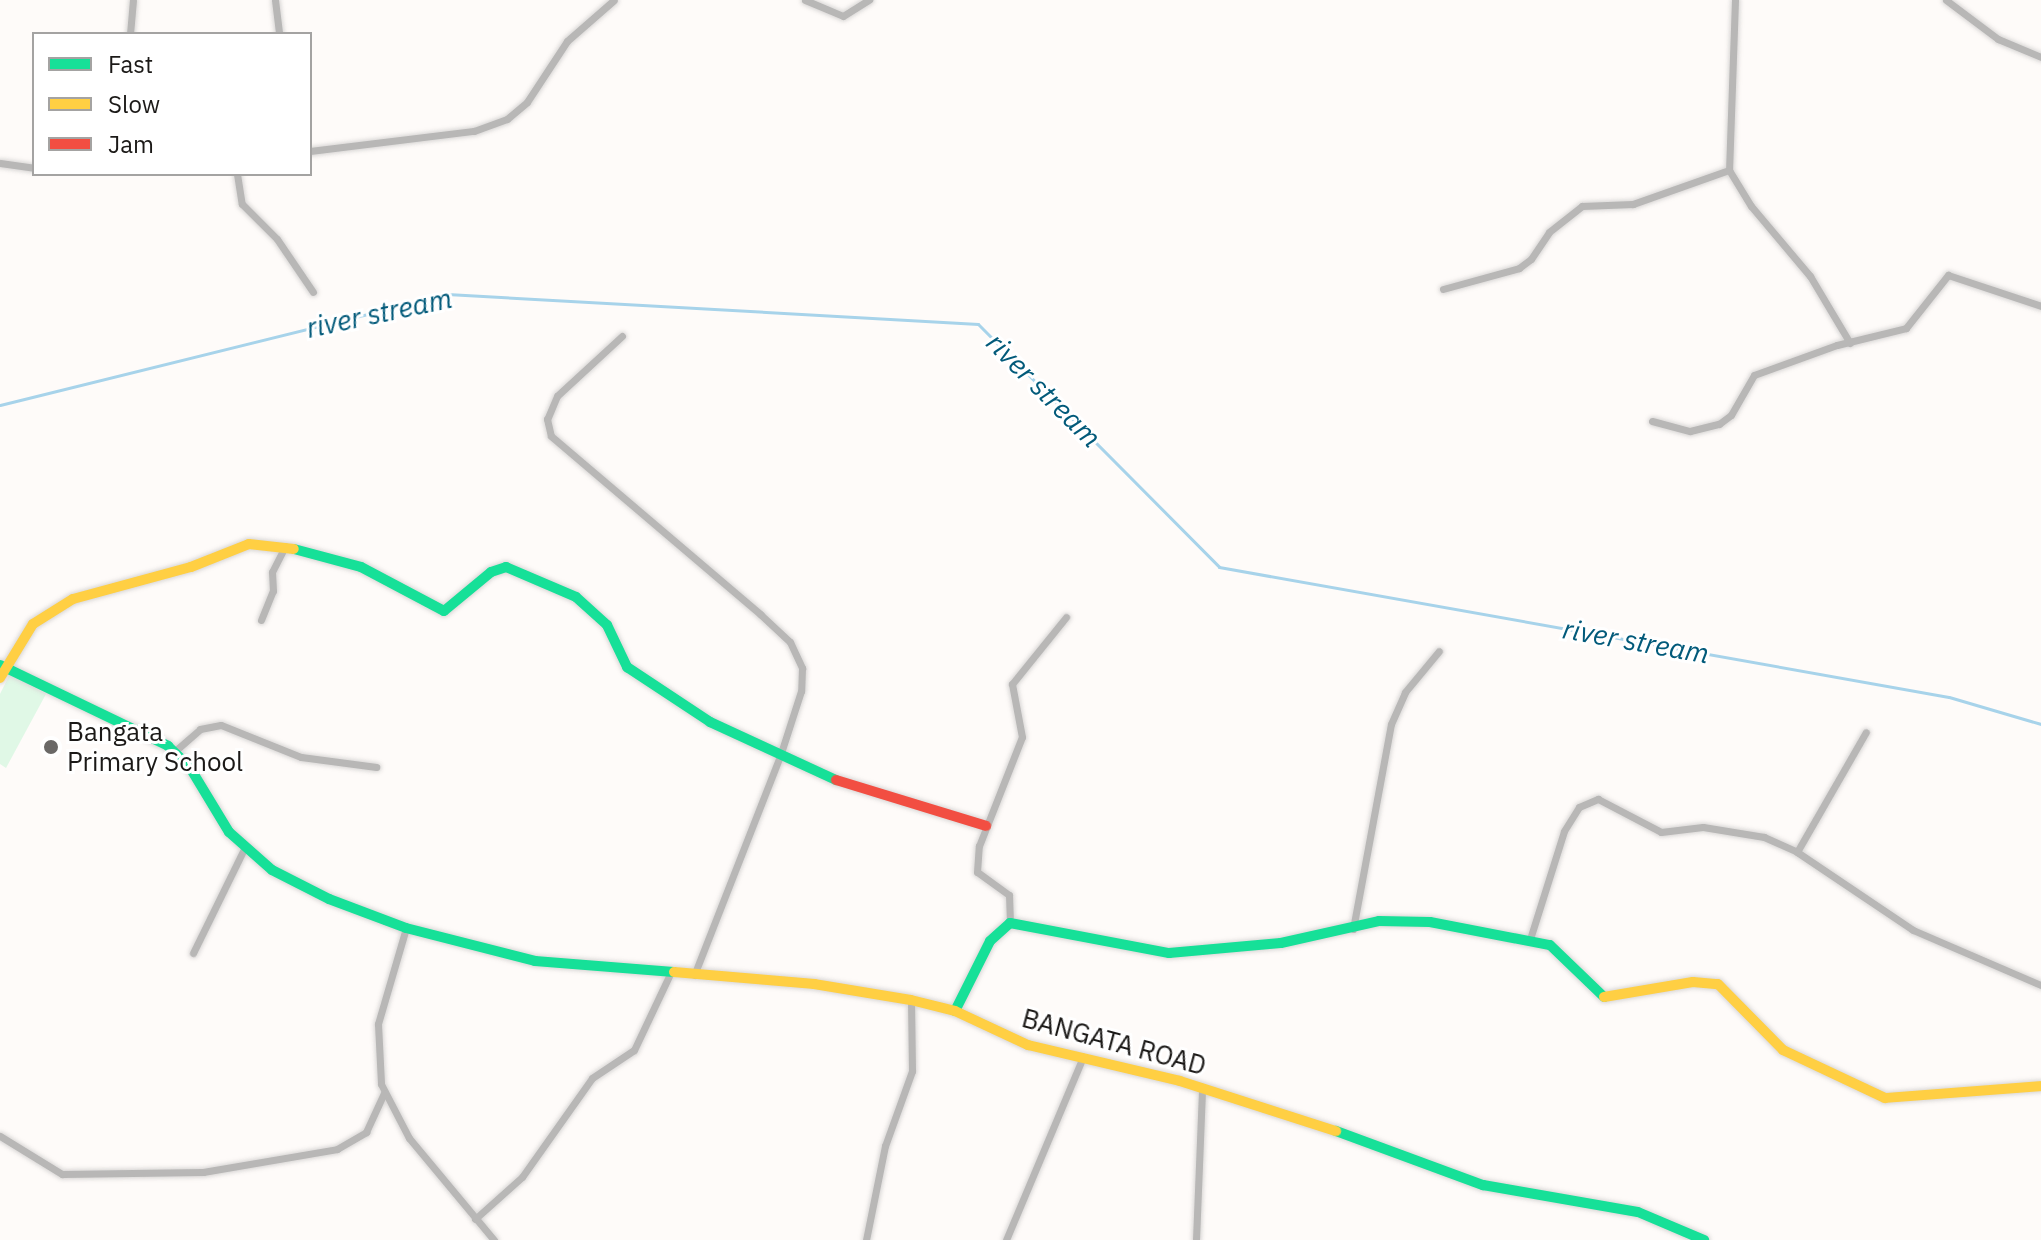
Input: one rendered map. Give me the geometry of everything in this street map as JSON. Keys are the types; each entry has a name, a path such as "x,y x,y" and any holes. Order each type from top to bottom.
{"street":[{"path":"130,32 133,0"},
{"path":"275,0 279,32"},
{"path":"312,151 483,129 507,119 535,92 567,41 614,0"},
{"path":"805,0 843,16 869,0"},
{"path":"1735,0 1729,170 1751,206 1810,276 1850,343"},
{"path":"1946,0 1998,39 2041,57"},
{"path":"0,163 32,168"},
{"path":"1443,289 1519,268 1531,259 1549,232 1582,206 1633,204 1729,170"},
{"path":"237,176 242,204 277,239 313,292"},
{"path":"1652,421 1690,431 1719,424 1731,415 1754,375 1912,324 1948,275 2041,306"},
{"path":"622,336 557,396 547,427 561,445 790,642 802,668 801,691 780,756 694,975"},
{"path":"0,678 3,665 33,624 92,590 163,575 249,544 285,546 386,576 444,611 491,572 506,567 521,570 576,597 596,613 614,635 627,667 650,685 780,756 850,786 986,826"},
{"path":"261,620 273,591 272,572 285,546"},
{"path":"1010,923 1009,895 977,872 986,826 1022,737 1012,684 1066,617"},
{"path":"1353,929 1391,724 1405,692 1439,651"},
{"name":"BANGATA ROAD","path":"3,665 175,751 244,849 285,878 406,928 535,961 814,984 911,1000 955,1011 1028,1045 1202,1088 1405,1154 1483,1185 1638,1212 1704,1240"},
{"path":"175,751 200,729 221,725 301,757 376,767"},
{"path":"1797,852 1866,732"},
{"path":"1530,939 1564,831 1579,807 1591,800 1603,800 1661,832 1719,828 1764,837 1797,852 1913,930 2041,985"},
{"path":"193,953 244,849"},
{"path":"1010,923 1157,953 1269,945 1379,921 1430,922 1530,939 1565,954 1595,991 1609,1000 1693,982 1718,984 1783,1050 1885,1098 2041,1086"},
{"path":"955,1011 990,941 1010,923"},
{"path":"406,928 378,1024 377,1062 384,1093 409,1138 494,1240"},
{"path":"475,1219 522,1177 592,1078 634,1050 670,974"},
{"path":"866,1240 885,1146 912,1071 911,1000"},
{"path":"1006,1240 1083,1057"},
{"path":"1196,1240 1202,1088"},
{"path":"0,1136 62,1174 203,1172 337,1149 366,1132 384,1093"}],"green space":[{"path":"10,674 46,694 6,768 0,764 0,694"}],"waterway":[{"name":"river stream","path":"0,405 447,294 978,324 1219,567 1949,697 2041,724"}],"traffic: fast":[{"path":"294,549 361,567 444,611 491,572 506,567 576,597 607,625 627,667 710,722 836,780"},
{"path":"0,665 168,746 189,766 229,832 272,870 329,899 406,928 535,961 674,972"},
{"path":"955,1011 990,941 1010,923 1169,953 1281,943 1379,921 1430,922 1550,945 1604,997"},
{"path":"1336,1131 1483,1185 1638,1212 1704,1240"}],"traffic: slow":[{"path":"0,678 33,624 73,599 191,567 249,544 294,549"},
{"path":"674,972 814,984 911,1000 955,1011 1028,1045 1180,1081 1336,1131"},
{"path":"1604,997 1693,982 1718,984 1783,1050 1885,1098 2041,1086"}],"traffic: jam":[{"path":"836,780 986,826"}],"place":[{"name":"Bangata Primary School","path":"51,747"}]}
